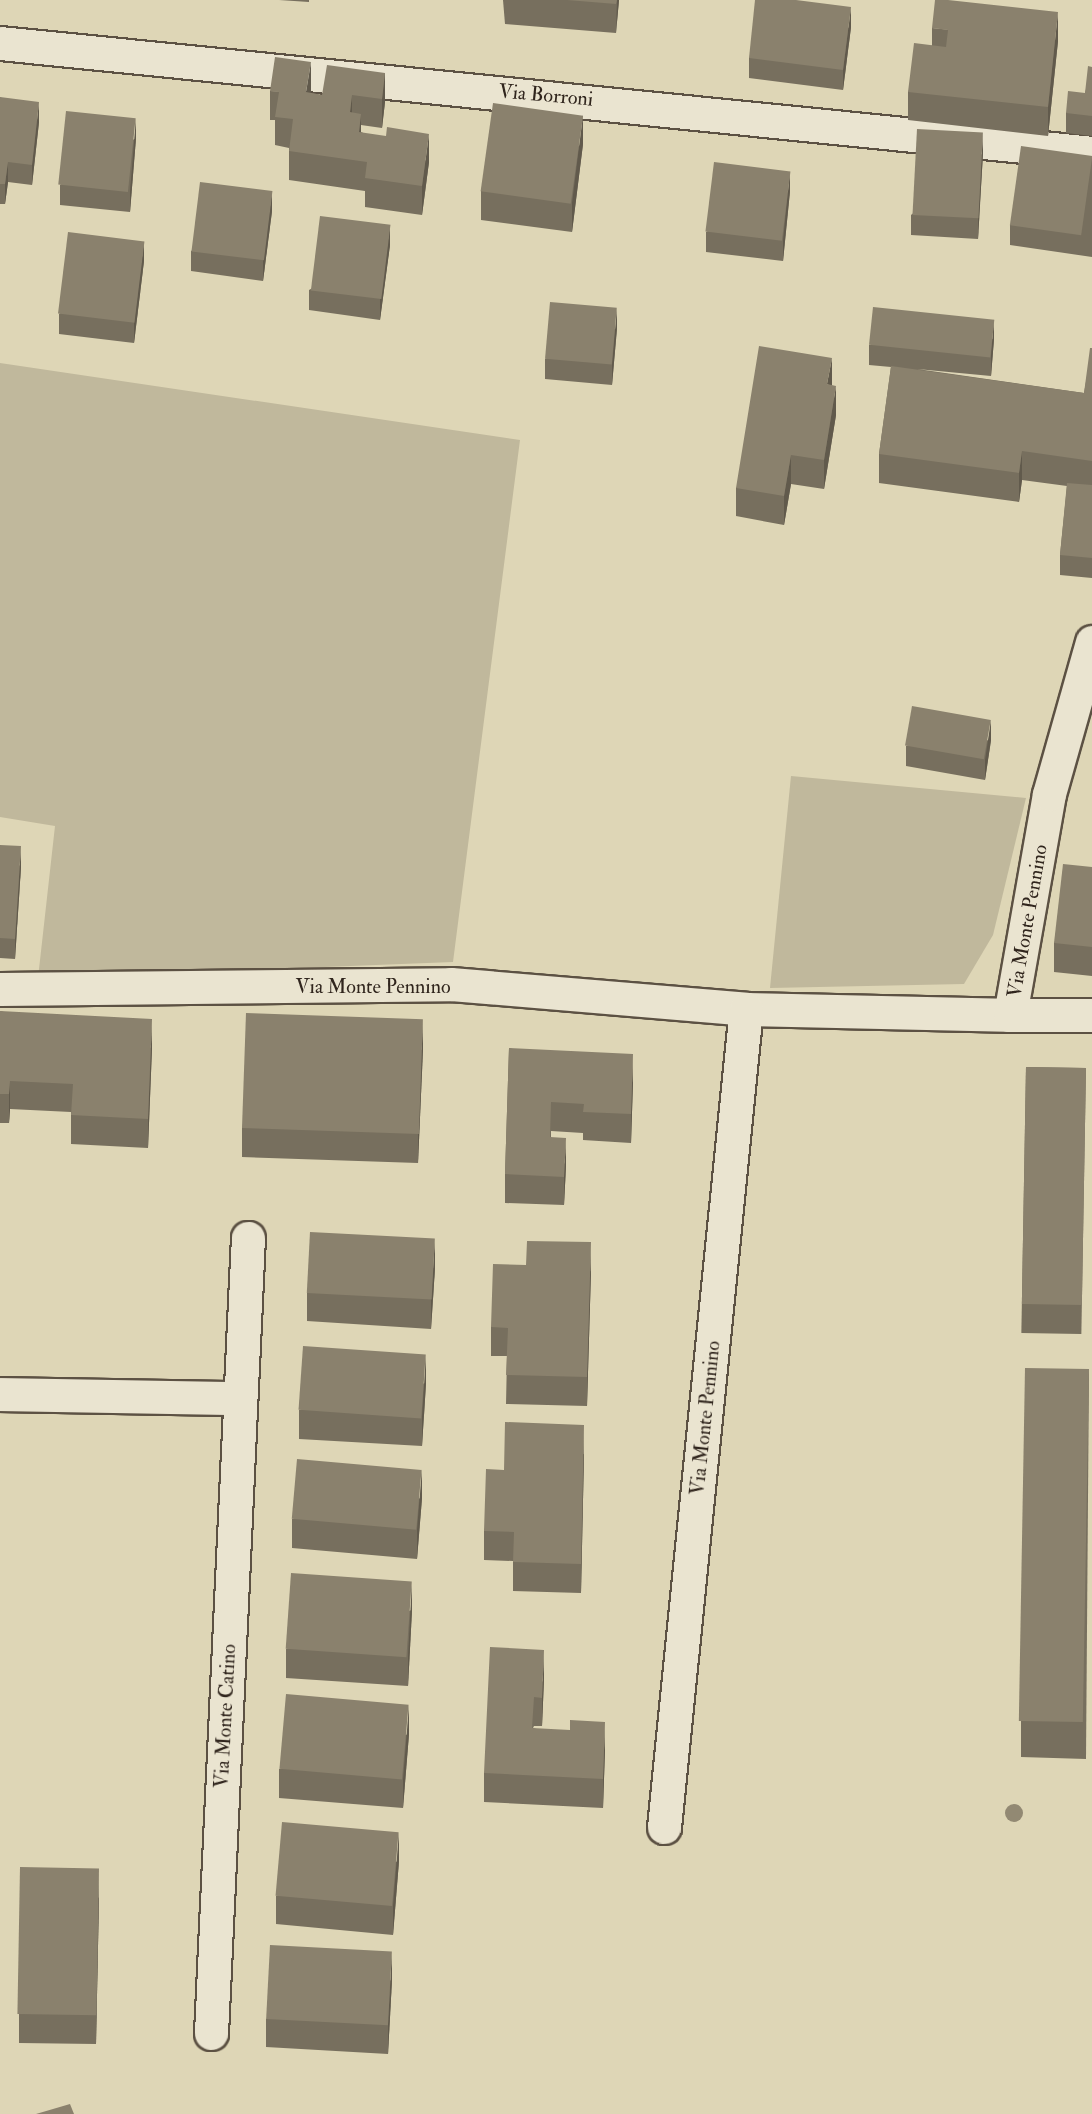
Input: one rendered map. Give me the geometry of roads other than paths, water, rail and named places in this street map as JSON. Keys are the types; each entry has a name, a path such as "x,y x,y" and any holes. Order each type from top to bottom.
{"street":[{"name":"Via Borroni","path":"0,42 1092,153"},
{"name":"Via Monte Pennino","path":"0,989 451,984 746,1009 1010,1015 1049,794 1092,642"},
{"name":"Via Monte Pennino","path":"664,1827 746,1009"},
{"path":"1010,1015 1092,1015"},
{"name":"Via Monte Catino","path":"211,2033 248,1238"},
{"path":"0,1394 240,1398"}]}
